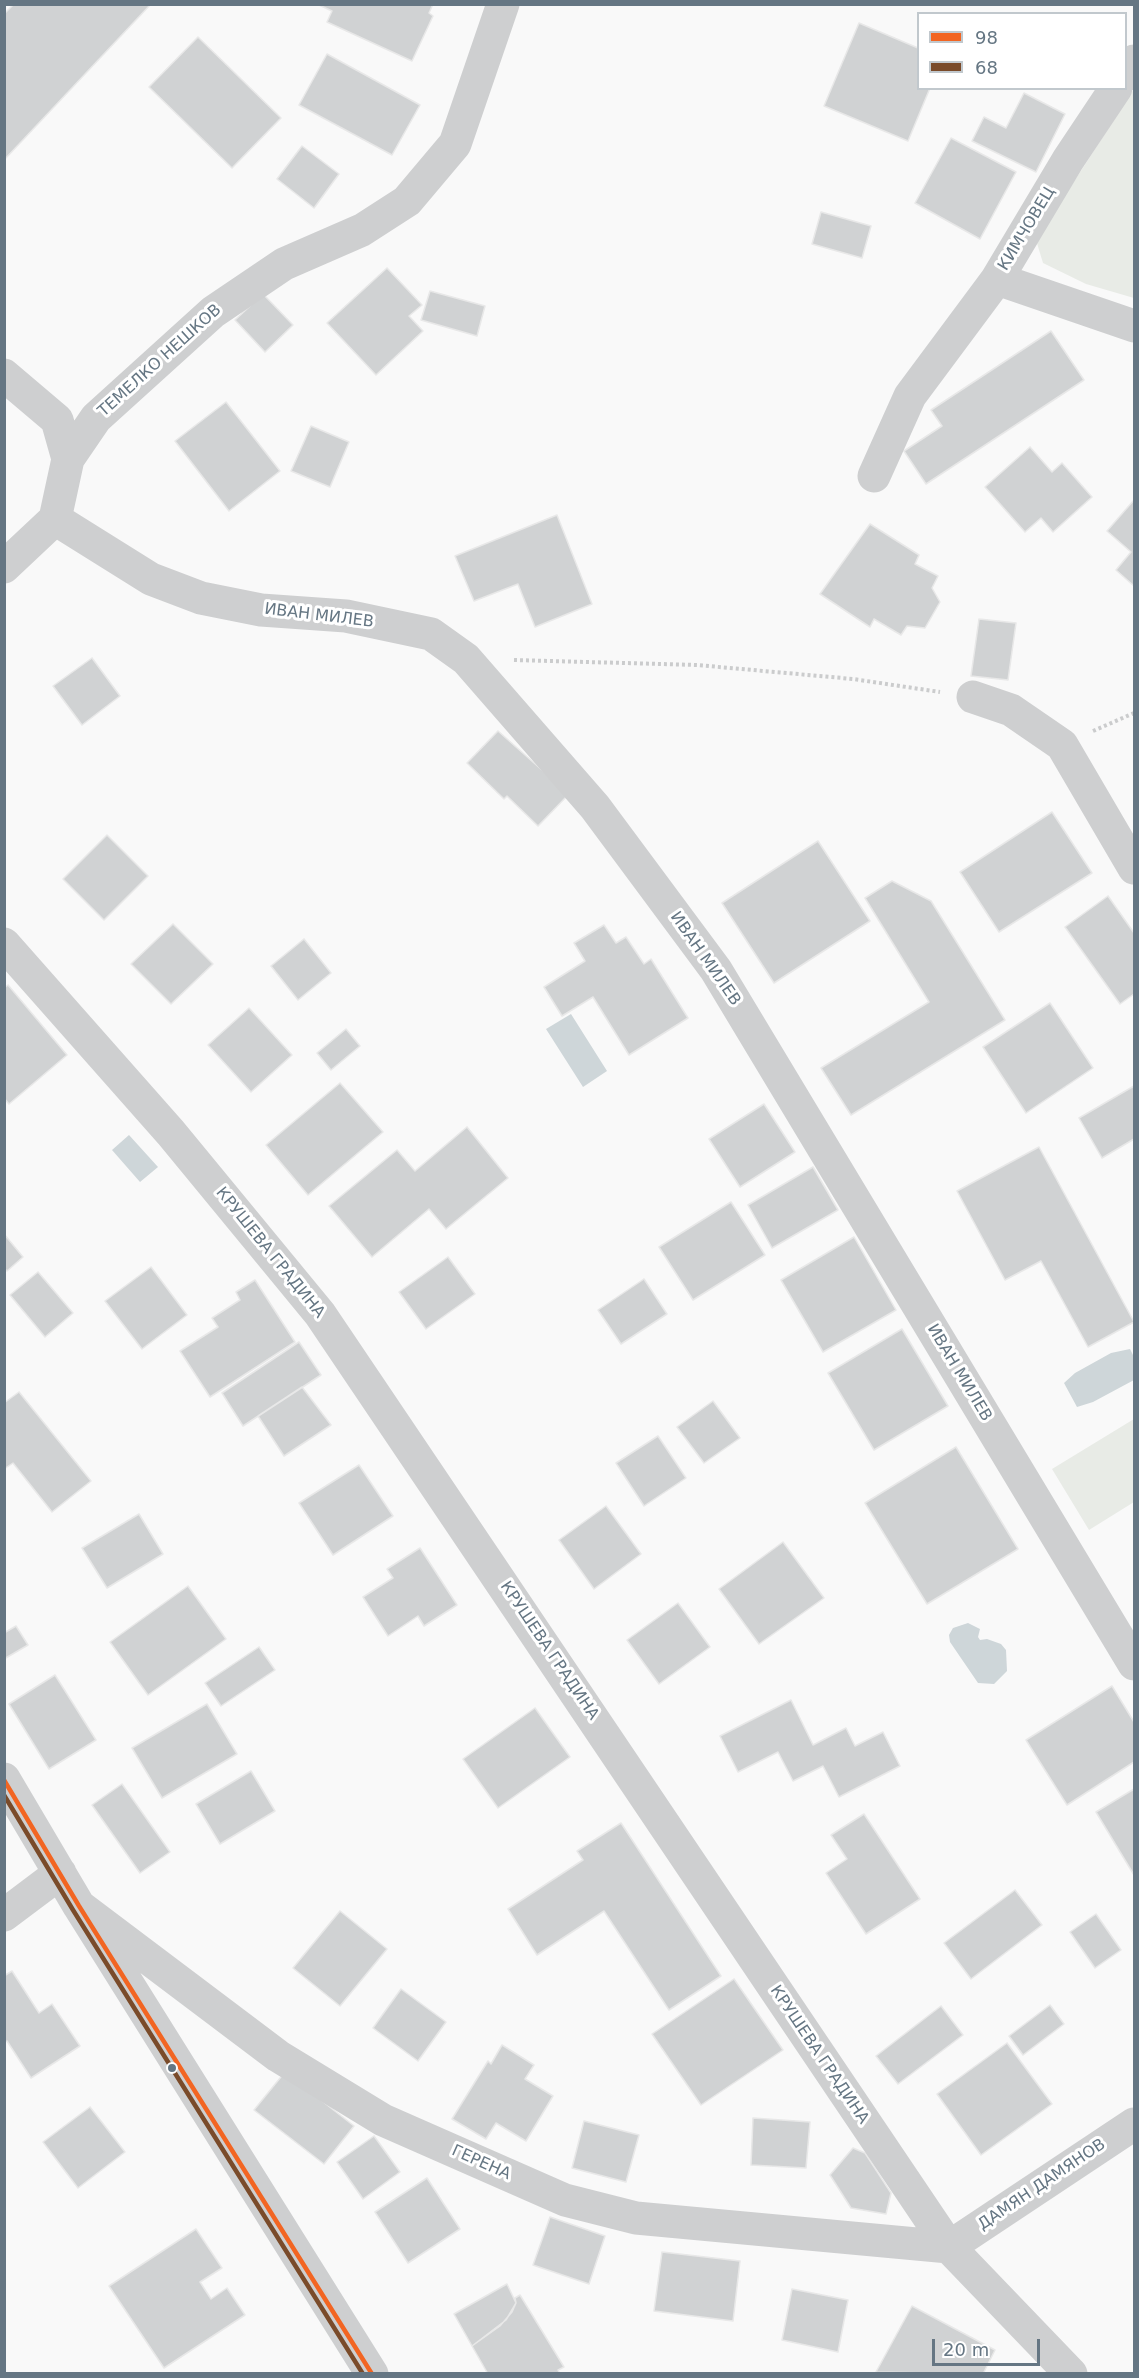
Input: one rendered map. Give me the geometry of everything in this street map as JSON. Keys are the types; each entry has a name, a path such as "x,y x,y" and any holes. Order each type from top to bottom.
{"street":[{"name":"ТЕМЕЛКО НЕШКОВ","path":"55,519 68,459 96,418 213,312 284,264 362,230 407,201 455,144 503,4"},
{"name":"КИМЧОВЕЦ","path":"1115,90 1068,160 997,279 1134,326"},
{"path":"873,477 910,396 997,279"},
{"path":"4,375 57,420 68,459"},
{"path":"4,567 55,519"},
{"name":"ИВАН МИЛЕВ","path":"55,519 151,579 201,598 261,610 346,616 431,634 466,659 595,807 716,970 1134,1664"},
{"path":"973,697 1011,710 1062,745 1134,868"},
{"name":"КРУШЕВА ГРАДИНА","path":"4,944 171,1133 320,1314 949,2247 1071,2373"},
{"path":"4,1779 79,1906 372,2373"},
{"path":"4,1915 60,1874"},
{"name":"ГЕРЕНА","path":"79,1906 279,2056 383,2120 564,2200 636,2218 949,2247"},
{"name":"ДАМЯН ДАМЯНОВ","path":"949,2247 1134,2124"}],"path":[{"path":"466,659 697,665 853,679 973,697"},
{"path":"1062,745 1134,713"}],"shaded area":[{"path":"1134,89 1134,298 1086,284 1043,263 1036,240"},
{"path":"571,1014 607,1071 583,1087 546,1029"},
{"path":"129,1135 158,1167 140,1182 112,1150"},
{"path":"1130,1349 1134,1357 1134,1380 1093,1402 1077,1407 1064,1383 1075,1373 1111,1353"},
{"path":"1134,1419 1134,1502 1089,1530 1052,1469"},
{"path":"968,1623 980,1629 978,1637 980,1640 987,1639 1001,1644 1006,1650 1007,1671 994,1684 978,1683 950,1642 949,1635 953,1628"}],"building":[{"path":"14,4 151,4 4,160 4,14"},
{"path":"317,4 433,4 429,13 433,16 412,61 327,22 332,11"},
{"path":"859,23 917,48 917,90 929,90 908,141 824,106"},
{"path":"198,37 281,118 232,168 149,87"},
{"path":"327,54 420,105 392,155 299,105"},
{"path":"1024,93 1065,114 1036,172 972,141 984,117 1006,128"},
{"path":"951,138 1016,172 980,239 915,203"},
{"path":"302,146 339,174 314,208 277,179"},
{"path":"821,212 871,226 862,258 812,244"},
{"path":"387,268 422,305 409,316 423,331 376,375 327,323"},
{"path":"430,291 485,306 477,336 421,320"},
{"path":"263,294 293,325 265,352 235,320"},
{"path":"1051,331 1084,380 926,484 904,451 942,426 931,410"},
{"path":"226,402 280,471 229,511 175,441"},
{"path":"311,426 349,442 330,487 291,471"},
{"path":"1030,447 1052,472 1062,463 1092,497 1053,532 1041,518 1025,532 985,487"},
{"path":"1134,500 1134,586 1116,570 1131,552 1107,531"},
{"path":"557,515 592,604 535,627 518,584 474,601 455,556"},
{"path":"870,524 919,555 915,564 938,576 932,588 940,602 925,628 907,626 901,635 874,619 870,627 820,594"},
{"path":"979,619 1016,623 1008,680 971,676"},
{"path":"92,658 120,696 82,725 53,686"},
{"path":"498,731 569,794 538,826 507,796 504,799 467,763"},
{"path":"1052,812 1092,873 999,932 960,872"},
{"path":"107,835 148,876 104,920 63,879"},
{"path":"818,841 870,921 774,983 722,903"},
{"path":"892,881 931,901 1005,1020 851,1115 821,1068 929,1002 865,898"},
{"path":"1108,896 1134,933 1134,994 1120,1004 1065,927"},
{"path":"173,924 213,964 171,1004 131,964"},
{"path":"604,925 616,943 626,937 644,964 651,959 688,1018 629,1055 593,997 562,1016 544,987 585,961 574,943"},
{"path":"304,939 331,973 298,1000 271,966"},
{"path":"8,985 67,1055 9,1104 4,1098 4,988"},
{"path":"1050,1003 1093,1068 1026,1113 983,1047"},
{"path":"249,1008 292,1055 251,1092 208,1045"},
{"path":"346,1029 360,1046 331,1070 317,1053"},
{"path":"340,1083 383,1132 308,1195 266,1145"},
{"path":"1134,1086 1134,1139 1102,1158 1079,1118"},
{"path":"764,1104 795,1152 740,1187 709,1139"},
{"path":"467,1127 508,1178 446,1229 429,1209 372,1257 329,1206 397,1150 415,1171"},
{"path":"1039,1147 1134,1322 1088,1347 1041,1261 1005,1280 957,1191"},
{"path":"813,1167 838,1210 772,1248 748,1205"},
{"path":"731,1202 765,1255 693,1300 659,1247"},
{"path":"4,1234 23,1257 7,1271 4,1268"},
{"path":"854,1237 896,1310 823,1352 781,1280"},
{"path":"448,1257 475,1294 426,1329 399,1292"},
{"path":"151,1267 187,1315 142,1349 105,1301"},
{"path":"38,1272 73,1313 45,1337 10,1295"},
{"path":"644,1279 667,1314 621,1344 598,1310"},
{"path":"255,1280 295,1342 210,1397 180,1351 218,1327 212,1318 240,1300 236,1292"},
{"path":"902,1329 948,1406 874,1450 828,1373"},
{"path":"299,1342 321,1375 243,1426 222,1393"},
{"path":"302,1387 331,1425 284,1456 258,1416"},
{"path":"19,1392 91,1481 52,1512 13,1463 4,1469 4,1403"},
{"path":"713,1401 740,1438 704,1463 677,1427"},
{"path":"658,1436 686,1478 644,1506 616,1463"},
{"path":"956,1447 1018,1549 927,1604 865,1503"},
{"path":"359,1465 393,1516 333,1555 299,1503"},
{"path":"606,1506 641,1554 594,1589 559,1540"},
{"path":"139,1514 163,1554 107,1588 82,1548"},
{"path":"783,1542 824,1598 759,1644 719,1589"},
{"path":"420,1548 457,1605 424,1626 418,1616 388,1636 363,1597 393,1578 387,1569"},
{"path":"188,1586 226,1639 148,1695 110,1642"},
{"path":"678,1603 710,1647 659,1684 627,1640"},
{"path":"16,1626 28,1645 4,1659 4,1633"},
{"path":"259,1647 275,1670 221,1706 205,1683"},
{"path":"55,1675 96,1740 49,1769 9,1704"},
{"path":"1112,1686 1134,1722 1134,1762 1067,1805 1026,1740"},
{"path":"791,1700 813,1745 846,1728 855,1746 883,1732 900,1766 839,1797 823,1766 793,1781 778,1752 738,1772 720,1736"},
{"path":"207,1704 237,1754 162,1798 132,1748"},
{"path":"535,1708 570,1757 498,1808 463,1759"},
{"path":"251,1771 275,1811 220,1844 196,1804"},
{"path":"122,1784 170,1852 140,1873 92,1805"},
{"path":"1134,1789 1134,1875 1096,1812"},
{"path":"864,1814 920,1899 866,1934 826,1873 847,1859 831,1835"},
{"path":"621,1823 721,1976 669,2010 604,1911 537,1955 508,1909 583,1860 577,1851"},
{"path":"1015,1890 1042,1925 971,1979 944,1943"},
{"path":"340,1911 387,1949 340,2006 293,1968"},
{"path":"1096,1914 1121,1950 1095,1968 1070,1932"},
{"path":"12,1971 39,2013 52,2004 80,2046 31,2078 7,2041 4,2043 4,1976"},
{"path":"734,1979 783,2050 701,2105 652,2034"},
{"path":"401,1989 446,2022 418,2061 373,2028"},
{"path":"1050,2005 1064,2024 1023,2055 1009,2036"},
{"path":"941,2006 963,2035 898,2084 876,2056"},
{"path":"1007,2043 1052,2104 981,2155 937,2094"},
{"path":"502,2045 534,2065 525,2079 553,2096 526,2141 496,2123 486,2139 452,2119 488,2061 491,2064"},
{"path":"285,2072 354,2126 324,2164 254,2110"},
{"path":"90,2107 125,2152 78,2188 43,2142"},
{"path":"753,2118 810,2122 806,2168 751,2165"},
{"path":"584,2121 639,2135 626,2182 572,2168"},
{"path":"374,2136 400,2172 363,2199 337,2162"},
{"path":"853,2148 865,2153 891,2193 886,2214 851,2208 830,2175"},
{"path":"427,2178 460,2229 408,2263 375,2212"},
{"path":"550,2217 605,2236 589,2284 533,2265"},
{"path":"196,2229 222,2268 200,2282 211,2299 227,2288 245,2315 164,2368 109,2286"},
{"path":"662,2252 740,2261 733,2321 654,2311"},
{"path":"507,2284 516,2303 512,2312 500,2326 472,2346 454,2314"},
{"path":"792,2289 848,2300 838,2352 782,2340"},
{"path":"520,2295 564,2367 558,2370 560,2374 488,2374 472,2346 506,2320 516,2303 515,2298"},
{"path":"912,2306 995,2350 983,2374 876,2372"}],"transit line":[{"name":"98","path":"4,1780 79,1906 372,2374"},
{"name":"68","path":"4,1795 73,1910 363,2374"}]}
